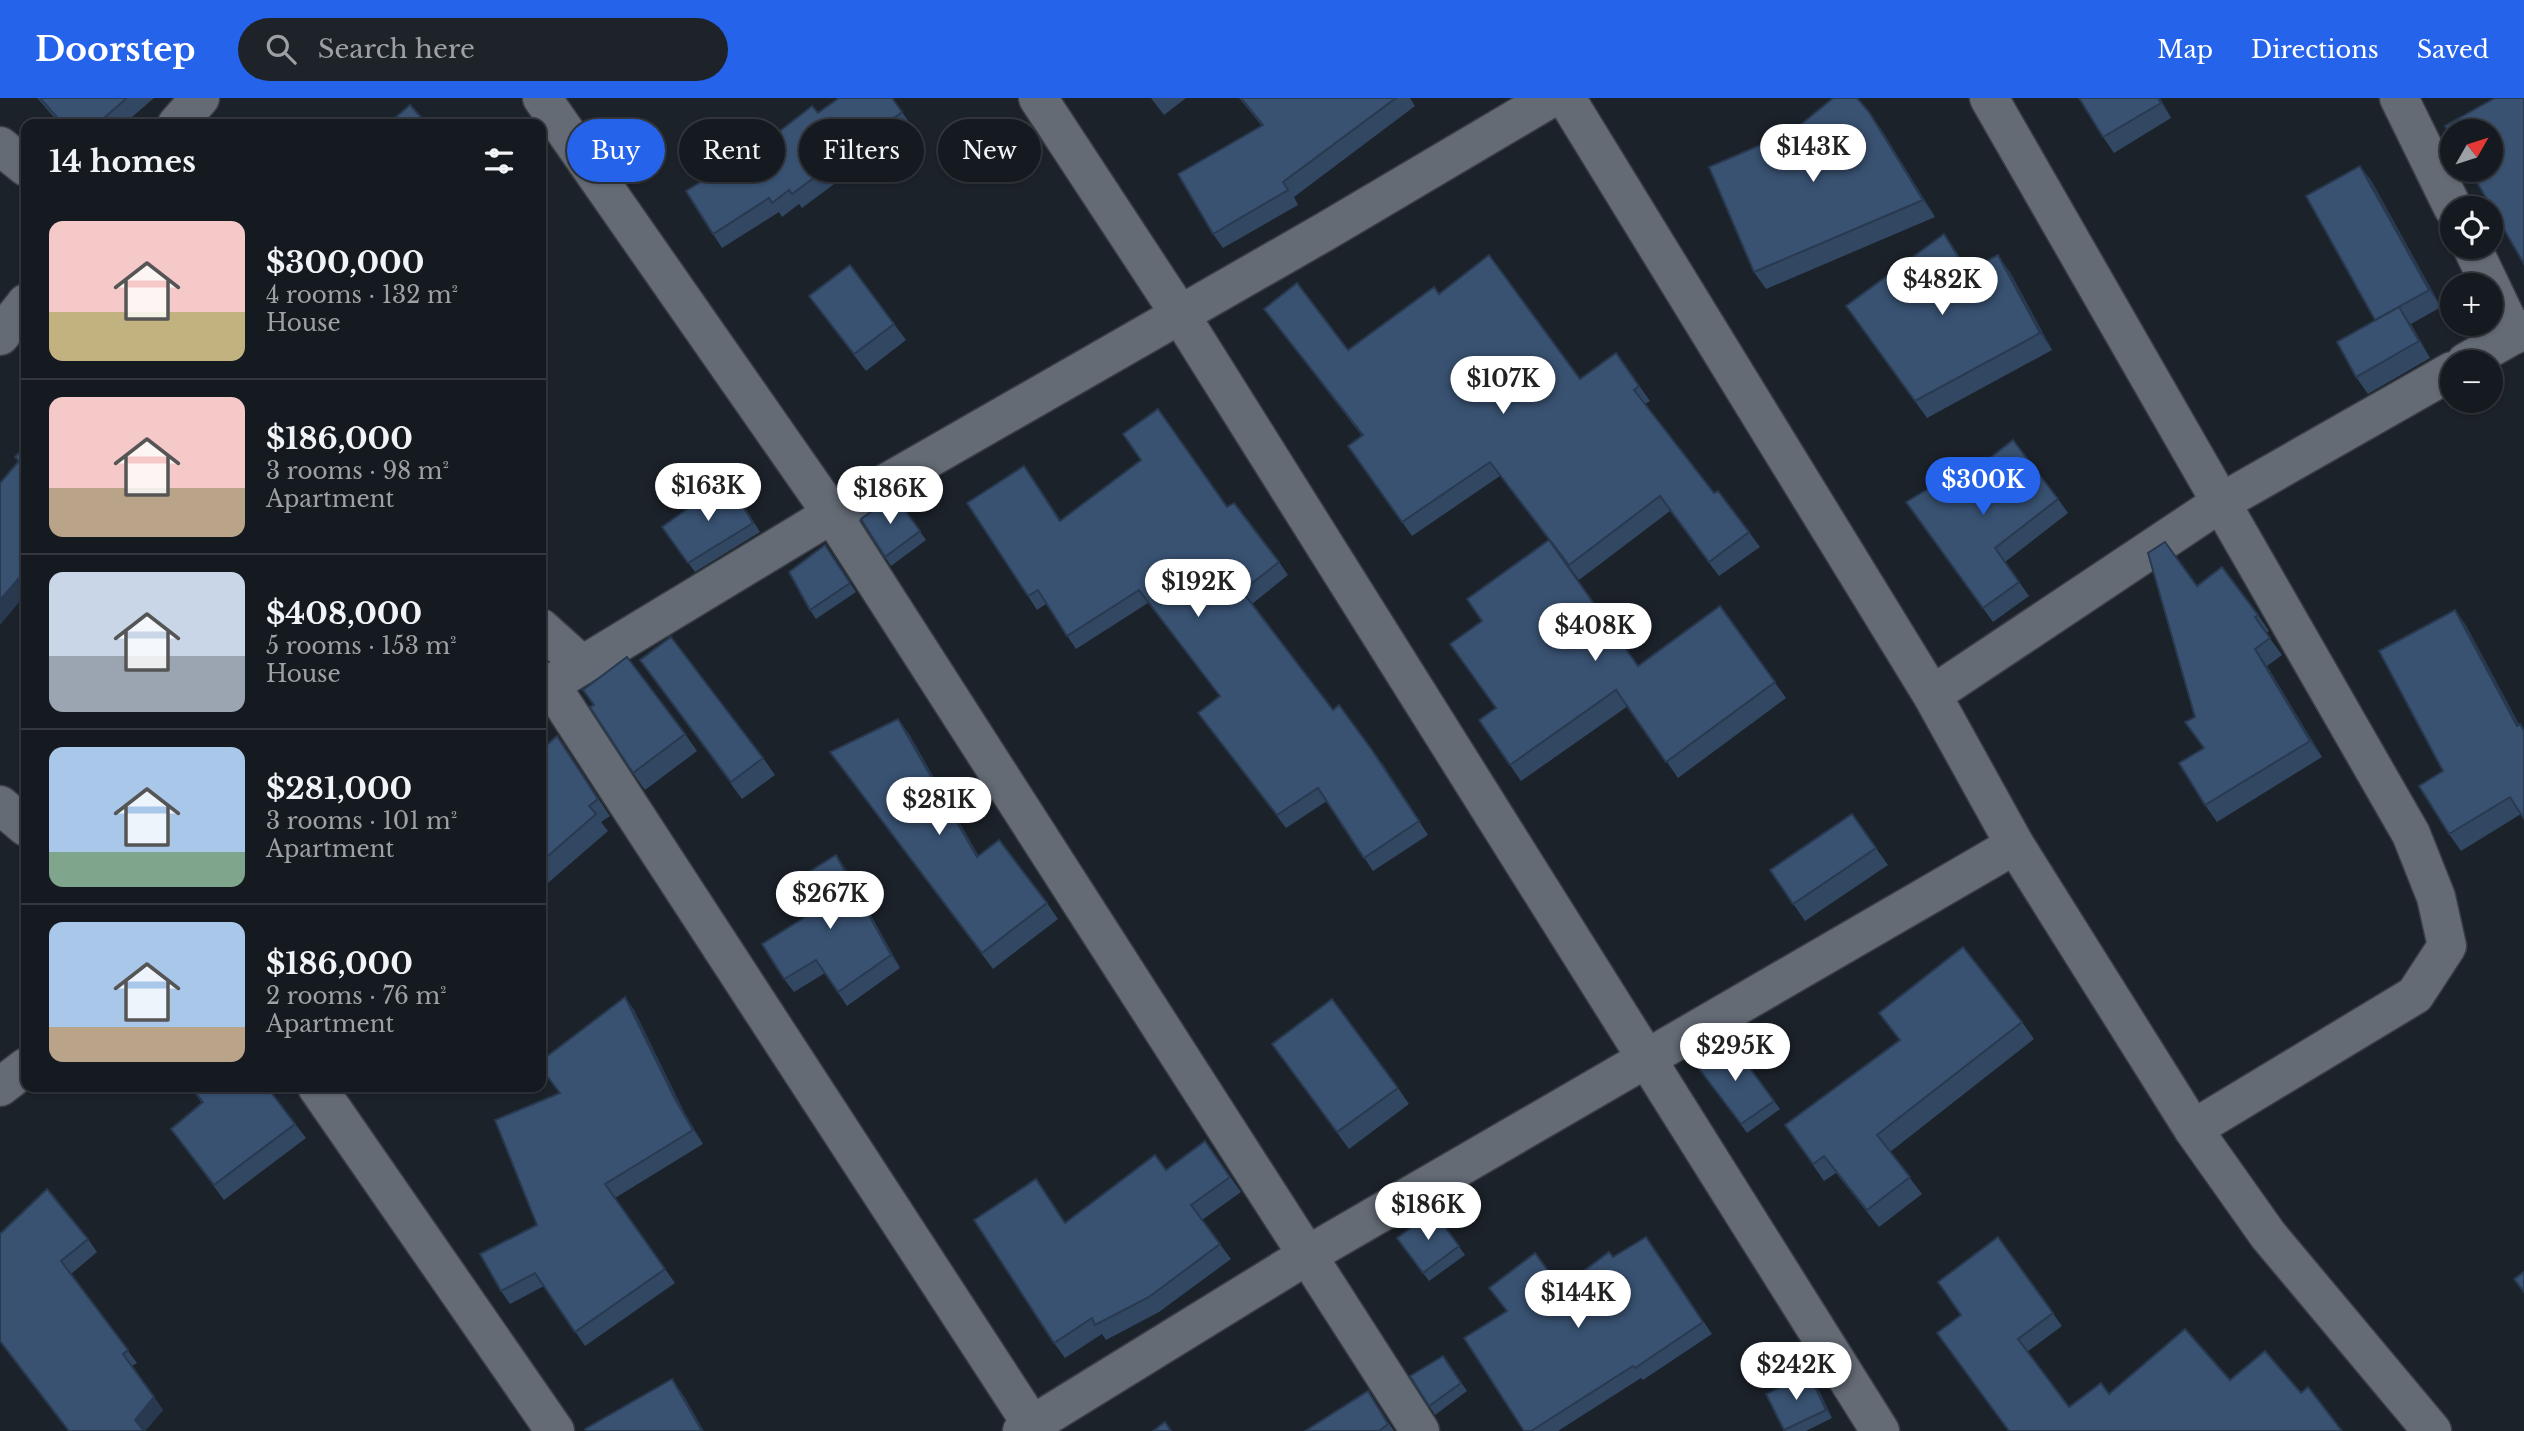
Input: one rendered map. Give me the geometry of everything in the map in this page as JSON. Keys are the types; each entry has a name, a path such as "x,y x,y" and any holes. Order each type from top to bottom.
{"street":[{"path":"181,119 200,98"},
{"path":"542,98 832,514 1420,1431"},
{"path":"1038,98 1179,313 1880,1431"},
{"path":"546,686 832,514 1551,98"},
{"path":"1566,98 1932,695 2015,845 2193,1129 2269,1235 2432,1431"},
{"path":"1989,98 2411,834 2436,897 2447,946 2414,995 2193,1129"},
{"path":"2399,98 2447,196"},
{"path":"0,146 21,163"},
{"path":"2479,259 2519,332 2487,350"},
{"path":"0,335 21,309"},
{"path":"1932,695 2220,503 2440,377"},
{"path":"546,633 582,665"},
{"path":"546,689 1030,1429 1306,1256 2015,845"},
{"path":"0,805 21,823"},
{"path":"0,1087 21,1071"},
{"path":"320,1092 555,1431"}],"building":[{"path":"40,98 127,98 103,119 59,119"},
{"path":"839,98 892,98 902,112 893,119 799,119 799,182 808,182 792,194 789,190 772,203 769,198 713,234 686,191 701,182 785,182 785,127 812,106 818,113"},
{"path":"1241,98 1396,98 1283,182 1288,190 1213,234 1178,174 1263,125"},
{"path":"1833,98 1857,98 1869,112 1923,200 1754,272 1709,167 1793,131"},
{"path":"2079,98 2158,98 2161,103 2103,137"},
{"path":"2495,98 2524,98 2524,264 2503,227 2503,196 2485,196 2477,182 2503,182 2503,119 2458,119"},
{"path":"410,105 423,119 394,119"},
{"path":"2360,166 2429,290 2375,320 2306,196"},
{"path":"1944,234 1967,271 1998,255 2040,333 1915,401 1846,306"},
{"path":"1489,255 1580,379 1616,353 1639,386 1634,390 1714,493 1718,491 1749,532 1709,562 1660,496 1569,565 1490,462 1402,522 1348,446 1363,435 1264,309 1297,283 1348,350 1434,287 1439,294"},
{"path":"850,265 894,324 854,354 809,296"},
{"path":"2399,307 2419,341 2356,377 2337,342"},
{"path":"1158,409 1227,507 1234,503 1279,562 1242,591 1333,710 1339,705 1419,821 1364,858 1318,788 1277,815 1198,713 1220,696 1139,590 1067,636 1038,590 1028,596 967,503 1024,466 1060,521 1141,460 1123,434"},
{"path":"2013,440 2058,499 1995,548 2019,582 1983,608 1906,502 1962,469 1967,476"},
{"path":"21,450 21,576 0,600 0,483 19,461 15,457"},
{"path":"727,480 753,523 688,563 662,527"},
{"path":"894,495 920,531 885,557 861,519"},
{"path":"1549,540 1638,666 1720,606 1775,682 1666,762 1616,690 1510,765 1479,720 1496,708 1450,644 1482,621 1467,599"},
{"path":"2165,542 2197,586 2222,567 2258,615 2255,617 2270,638 2255,649 2310,741 2205,805 2179,763 2204,748 2185,722 2195,717 2148,553"},
{"path":"825,545 850,583 810,610 789,572"},
{"path":"2455,610 2517,726 2520,724 2524,731 2524,819 2510,797 2449,834 2419,786 2443,771 2379,651"},
{"path":"671,637 763,758 731,782 640,660"},
{"path":"627,657 685,734 633,773 590,707 594,705 583,690"},
{"path":"898,719 977,857 999,840 1047,903 982,953 830,752"},
{"path":"557,736 598,799 589,806 596,814 546,858 546,746"},
{"path":"1852,814 1876,848 1793,904 1770,870"},
{"path":"836,855 891,955 838,992 816,960 784,979 762,944 818,909 799,878"},
{"path":"1963,947 2022,1022 1877,1135 1910,1177 1867,1210 1824,1156 1813,1164 1785,1125 1900,1040 1879,1013"},
{"path":"625,997 693,1130 605,1184 665,1269 575,1332 535,1273 501,1291 480,1254 537,1225 495,1120 560,1093 546,1075 546,1057"},
{"path":"1332,999 1398,1088 1337,1132 1272,1044"},
{"path":"1730,1041 1774,1101 1741,1124 1697,1066"},
{"path":"195,1092 271,1092 295,1124 214,1185 171,1129 203,1102"},
{"path":"1205,1141 1230,1177 1191,1205 1220,1244 1149,1297 1095,1325 1092,1318 1054,1343 974,1220 1036,1179 1065,1223 1155,1155 1166,1170"},
{"path":"47,1189 88,1239 61,1261 128,1350 123,1354 154,1397 135,1420 144,1431 69,1431 0,1341 0,1234"},
{"path":"1433,1211 1459,1246 1423,1273 1397,1238"},
{"path":"1646,1237 1703,1322 1635,1368 1633,1366 1531,1431 1524,1431 1464,1338 1507,1311 1489,1288 1535,1253 1561,1288 1609,1252 1613,1257"},
{"path":"1998,1237 2053,1313 2018,1339 2069,1407 2101,1383 2109,1394 2185,1329 2230,1380 2265,1351 2301,1393 2308,1387 2342,1431 2009,1431 1937,1333 1961,1315 1938,1282"},
{"path":"2524,1272 2524,1292 2514,1279"},
{"path":"1443,1356 1461,1383 1429,1406 1410,1376"},
{"path":"1809,1374 1826,1410 1784,1430 1766,1394"},
{"path":"672,1379 702,1431 586,1431 585,1429"},
{"path":"1368,1391 1388,1424 1379,1431 1305,1431"},
{"path":"1165,1422 1171,1431 1153,1431"}]}
